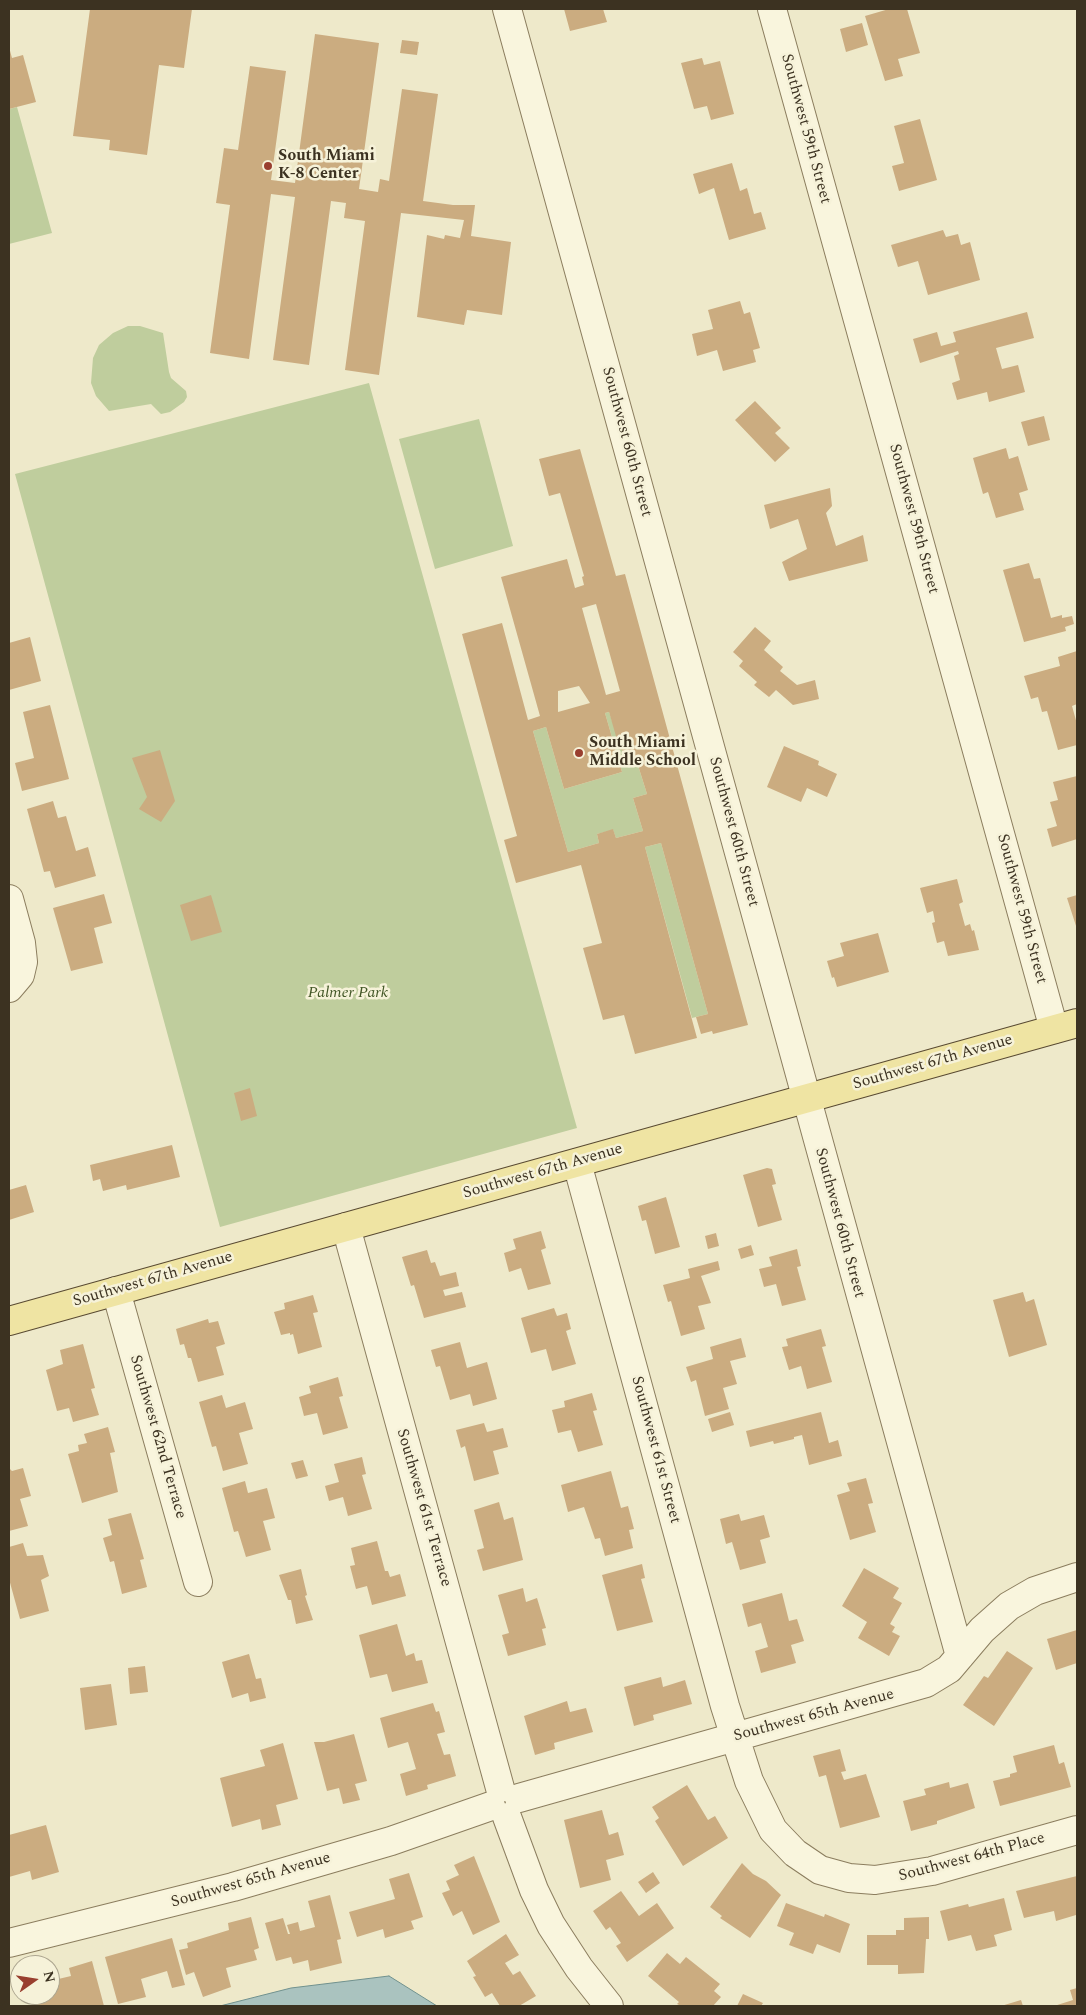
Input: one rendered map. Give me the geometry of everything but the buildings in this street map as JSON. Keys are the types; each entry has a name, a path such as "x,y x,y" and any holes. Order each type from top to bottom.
{"main road":[{"name":"Southwest 67th Avenue","path":"9,1321 1066,1026"}],"street":[{"name":"Southwest 60th Street","path":"507,9 960,1656"},
{"name":"Southwest 59th Street","path":"772,9 1066,1026"},
{"path":"9,899 21,943 23,962 13,984"},
{"name":"Southwest 61st Street","path":"577,1163 734,1738"},
{"name":"Southwest 61st Terrace","path":"346,1227 504,1802 534,1890 551,1925 579,1968 609,2006"},
{"name":"Southwest 62nd Terrace","path":"116,1291 198,1582"},
{"name":"Southwest 65th Avenue","path":"9,1944 242,1885 391,1841 504,1802 912,1689 938,1677 960,1656 982,1630 1020,1599 1051,1585 1077,1577"},
{"name":"Southwest 64th Place","path":"734,1738 753,1790 774,1830 806,1862 834,1875 875,1880 917,1875 1077,1830"}],"green space":[{"path":"17,107 52,233 9,244 9,109"},
{"path":"128,326 140,326 163,333 171,378 186,391 187,397 184,402 170,412 161,414 151,404 109,411 96,396 91,383 93,358 99,345 113,333"},
{"name":"Palmer Park","path":"369,383 577,1128 220,1227 15,474"},
{"path":"479,419 513,546 435,569 399,439"},
{"path":"609,712 626,761 636,759 647,794 633,798 643,831 616,838 613,830 597,834 599,843 568,852 533,731 546,727 564,789 622,772 605,713"},
{"path":"661,843 708,1014 692,1018 645,847"}],"water":[{"path":"389,1976 437,2006 220,2006 291,1988"}],"place":[{"name":"South Miami K-8 Center","path":"268,166"},
{"name":"South Miami Middle School","path":"579,753"}]}
